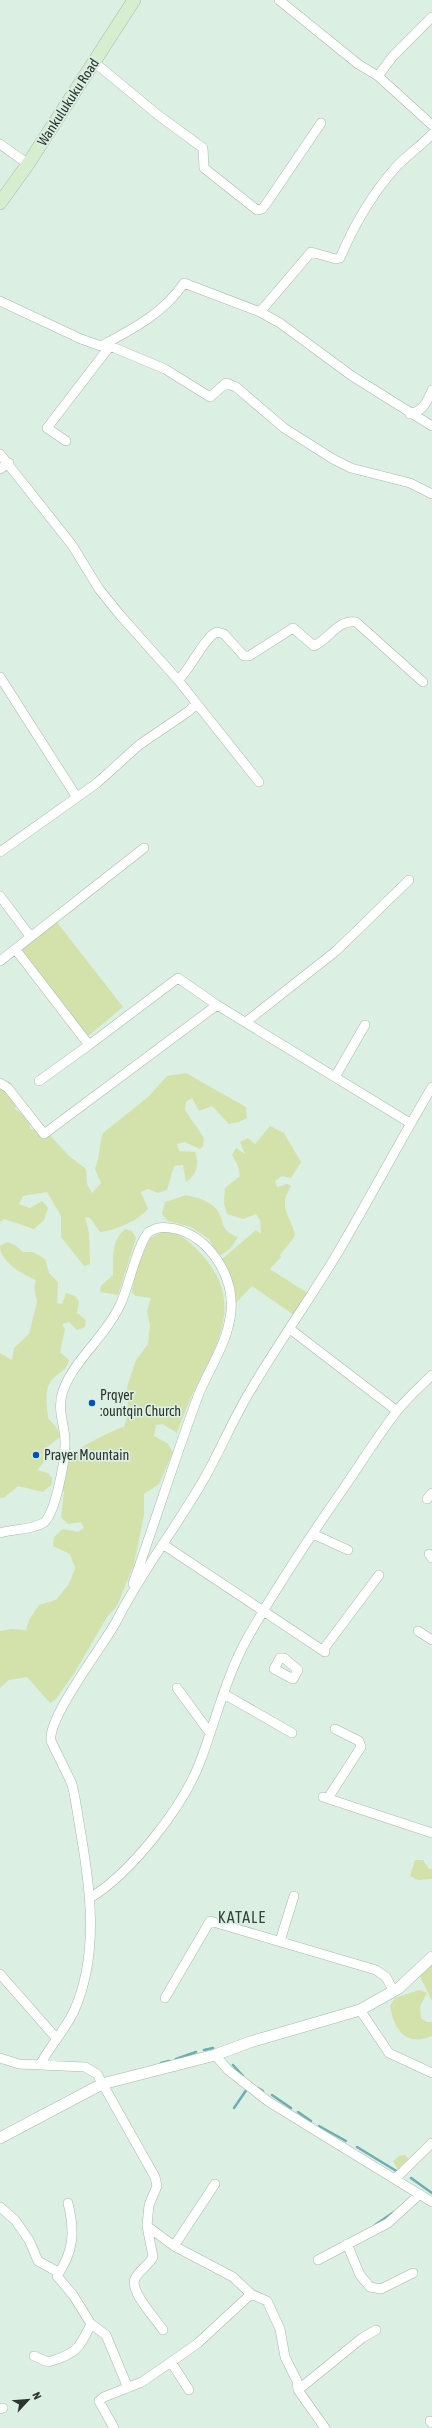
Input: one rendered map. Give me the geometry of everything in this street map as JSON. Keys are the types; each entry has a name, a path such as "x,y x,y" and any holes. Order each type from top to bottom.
{"main road":[{"name":"Wankulukuku Road","path":"0,203 28,164 134,0"}],"street":[{"path":"279,0 358,64 378,76 432,125"},
{"path":"378,76 393,56 432,18"},
{"path":"94,62 158,115 203,148 204,168 257,210 262,209 266,204 321,123"},
{"path":"260,312 311,252 336,259 340,258 353,228 377,192 397,167 432,134"},
{"path":"0,144 28,164"},
{"path":"66,441 47,428 106,346 144,323 173,300 184,283 260,312 280,323 352,376 410,414 432,426"},
{"path":"0,301 81,339 106,346 165,369 210,397 226,383 236,387 284,428 351,468 410,483 432,494"},
{"path":"410,414 417,412 425,406 432,390"},
{"path":"0,454 9,463 72,545 99,589 178,680 259,782"},
{"path":"0,469 9,463"},
{"path":"178,680 191,666 204,644 217,632 224,634 244,656 250,656 293,628 314,646 343,623 350,621 356,622 423,682"},
{"path":"0,677 76,796"},
{"path":"0,852 76,796 97,783 139,744 189,711 196,704"},
{"path":"0,961 16,950 30,936 144,848"},
{"path":"246,1022 336,951 409,880"},
{"path":"0,896 30,936"},
{"path":"16,950 89,1045"},
{"path":"39,1081 178,978 216,1005 410,1123"},
{"path":"0,1083 8,1088 44,1134 216,1005"},
{"path":"335,1077 365,1025"},
{"path":"40,2065 74,2010 85,1969 90,1925 90,1898 75,1798 72,1784 50,1735 61,1709 105,1641 130,1595 164,1545 203,1481 252,1388 334,1258 432,1087"},
{"path":"0,1532 38,1526 49,1518 53,1508 66,1446 59,1414 63,1390 71,1374 97,1343 116,1313 126,1293 142,1241 148,1233 156,1228 166,1227 180,1230 198,1238 210,1251 223,1271 230,1290 231,1310 227,1331 200,1390 130,1595"},
{"path":"290,1329 397,1411"},
{"path":"90,1898 103,1890 126,1869 165,1822 190,1784 224,1694 248,1638 313,1534 397,1411 432,1375"},
{"path":"313,1534 348,1550"},
{"path":"164,1545 324,1651 379,1576"},
{"path":"418,1630 432,1640"},
{"path":"177,1688 210,1733"},
{"path":"224,1694 292,1733"},
{"path":"335,1729 359,1742 361,1747 325,1797 432,1833"},
{"path":"280,1941 294,1896"},
{"path":"165,1998 210,1921 376,1970 386,1977 393,1990"},
{"path":"0,2138 102,2084 215,2055 250,2042 360,2010 376,2003 393,1990 399,1988 432,1957"},
{"path":"0,1974 57,2038"},
{"path":"360,2010 389,2053 432,2073"},
{"path":"215,2055 228,2070 269,2102 432,2202"},
{"path":"0,2058 19,2064 85,2067 97,2074 155,2177 157,2186 149,2205 147,2226 153,2257 135,2277 134,2287 139,2298 163,2330"},
{"path":"395,2179 432,2144"},
{"path":"174,2246 216,2184"},
{"path":"318,2260 388,2223 420,2194"},
{"path":"57,2276 64,2265 72,2240 73,2225 68,2203"},
{"path":"0,2207 15,2220 34,2249 38,2261 58,2272 57,2276 73,2295 92,2324 106,2335 128,2388"},
{"path":"147,2226 174,2246 233,2277 251,2294 267,2301 280,2328 285,2356 297,2381 298,2390 325,2428"},
{"path":"347,2244 360,2274 370,2287 381,2289 413,2272"},
{"path":"114,2428 99,2401 104,2397 142,2382 198,2344 251,2294"},
{"path":"34,2356 48,2362 75,2351 80,2347 92,2324"},
{"path":"298,2390 362,2338 376,2330"},
{"path":"170,2362 189,2390"}],"green space":[{"path":"56,921 123,1007 87,1037 21,950"},
{"path":"186,1073 246,1107 247,1118 239,1122 229,1124 212,1106 199,1111 192,1098 186,1102 185,1110 204,1138 203,1146 200,1149 185,1142 177,1144 179,1151 195,1152 197,1165 195,1173 186,1182 183,1165 174,1166 167,1190 158,1193 148,1189 141,1192 148,1209 132,1221 120,1227 100,1232 90,1218 85,1217 89,1233 90,1264 84,1266 61,1237 61,1216 47,1192 23,1196 19,1204 30,1208 42,1201 48,1208 44,1220 34,1229 4,1219 0,1222 0,1078 11,1083 18,1098 15,1109 30,1119 30,1129 46,1131 69,1156 86,1169 87,1184 92,1193 101,1183 95,1169 103,1133 148,1097 167,1076"},
{"path":"270,1126 284,1133 301,1162 291,1178 282,1176 275,1181 277,1187 287,1184 291,1186 287,1194 285,1206 295,1236 280,1255 281,1257 270,1269 309,1294 294,1315 252,1286 233,1306 221,1260 256,1230 261,1234 260,1220 256,1214 243,1219 227,1214 224,1203 225,1188 240,1176 238,1166 232,1155 236,1148 245,1154 240,1142 248,1138 255,1144"},
{"path":"186,1195 210,1203 218,1210 225,1229 238,1237 231,1248 221,1255 217,1253 209,1239 191,1227 168,1221 162,1214 165,1202"},
{"path":"125,1229 132,1231 136,1238 118,1295 100,1292 101,1286 113,1275 113,1256 115,1245 120,1234"},
{"path":"167,1230 179,1235 194,1246 207,1261 218,1278 223,1295 224,1312 222,1328 177,1433 163,1424 156,1425 154,1436 167,1443 173,1452 159,1484 144,1494 144,1515 134,1564 117,1606 107,1617 75,1672 56,1699 50,1703 27,1677 9,1680 0,1688 0,1631 11,1629 26,1630 29,1620 39,1605 56,1600 69,1584 75,1568 70,1554 53,1546 54,1537 63,1529 78,1532 84,1528 81,1522 68,1524 61,1517 64,1492 56,1481 73,1453 112,1431 124,1427 128,1415 127,1387 136,1360 148,1344 150,1325 147,1311 151,1298 136,1296 132,1293 135,1271 150,1238"},
{"path":"7,1242 15,1245 23,1252 33,1252 45,1259 49,1273 58,1282 57,1303 62,1304 66,1293 75,1296 79,1302 77,1313 86,1320 85,1327 77,1330 69,1322 62,1324 65,1329 60,1352 69,1360 64,1370 51,1381 47,1389 46,1399 48,1418 57,1428 60,1437 46,1448 44,1462 37,1470 48,1473 52,1478 52,1484 43,1492 18,1486 5,1497 0,1498 0,1353 12,1360 14,1348 29,1334 37,1302 34,1288 36,1280 13,1267 1,1252 0,1246"},
{"path":"415,1860 423,1860 429,1869 432,1869 432,1879 418,1880 410,1876"},
{"path":"432,1959 432,2001 420,1976 427,1970"},
{"path":"419,1990 427,1993 420,2006 421,2018 427,2022 432,2022 432,2036 423,2039 408,2038 398,2029 390,2006 395,1998"},
{"path":"405,2155 410,2160 399,2172 393,2161 399,2156"}],"waterway":[{"path":"204,2050 213,2048"},
{"path":"176,2059 196,2052"},
{"path":"161,2063 169,2061"},
{"path":"233,2065 243,2076"},
{"path":"258,2088 263,2091"},
{"path":"234,2108 247,2089"},
{"path":"272,2095 291,2108"},
{"path":"298,2112 311,2121"},
{"path":"319,2126 346,2141"},
{"path":"357,2147 398,2172"},
{"path":"411,2178 432,2193"},
{"path":"375,2225 394,2212"}],"place":[{"name":"Prqyer :ountqin Church","path":"92,1403"},
{"name":"Prayer Mountain","path":"36,1455"}],"district":[{"name":"KATALE","path":"242,1917"}]}
